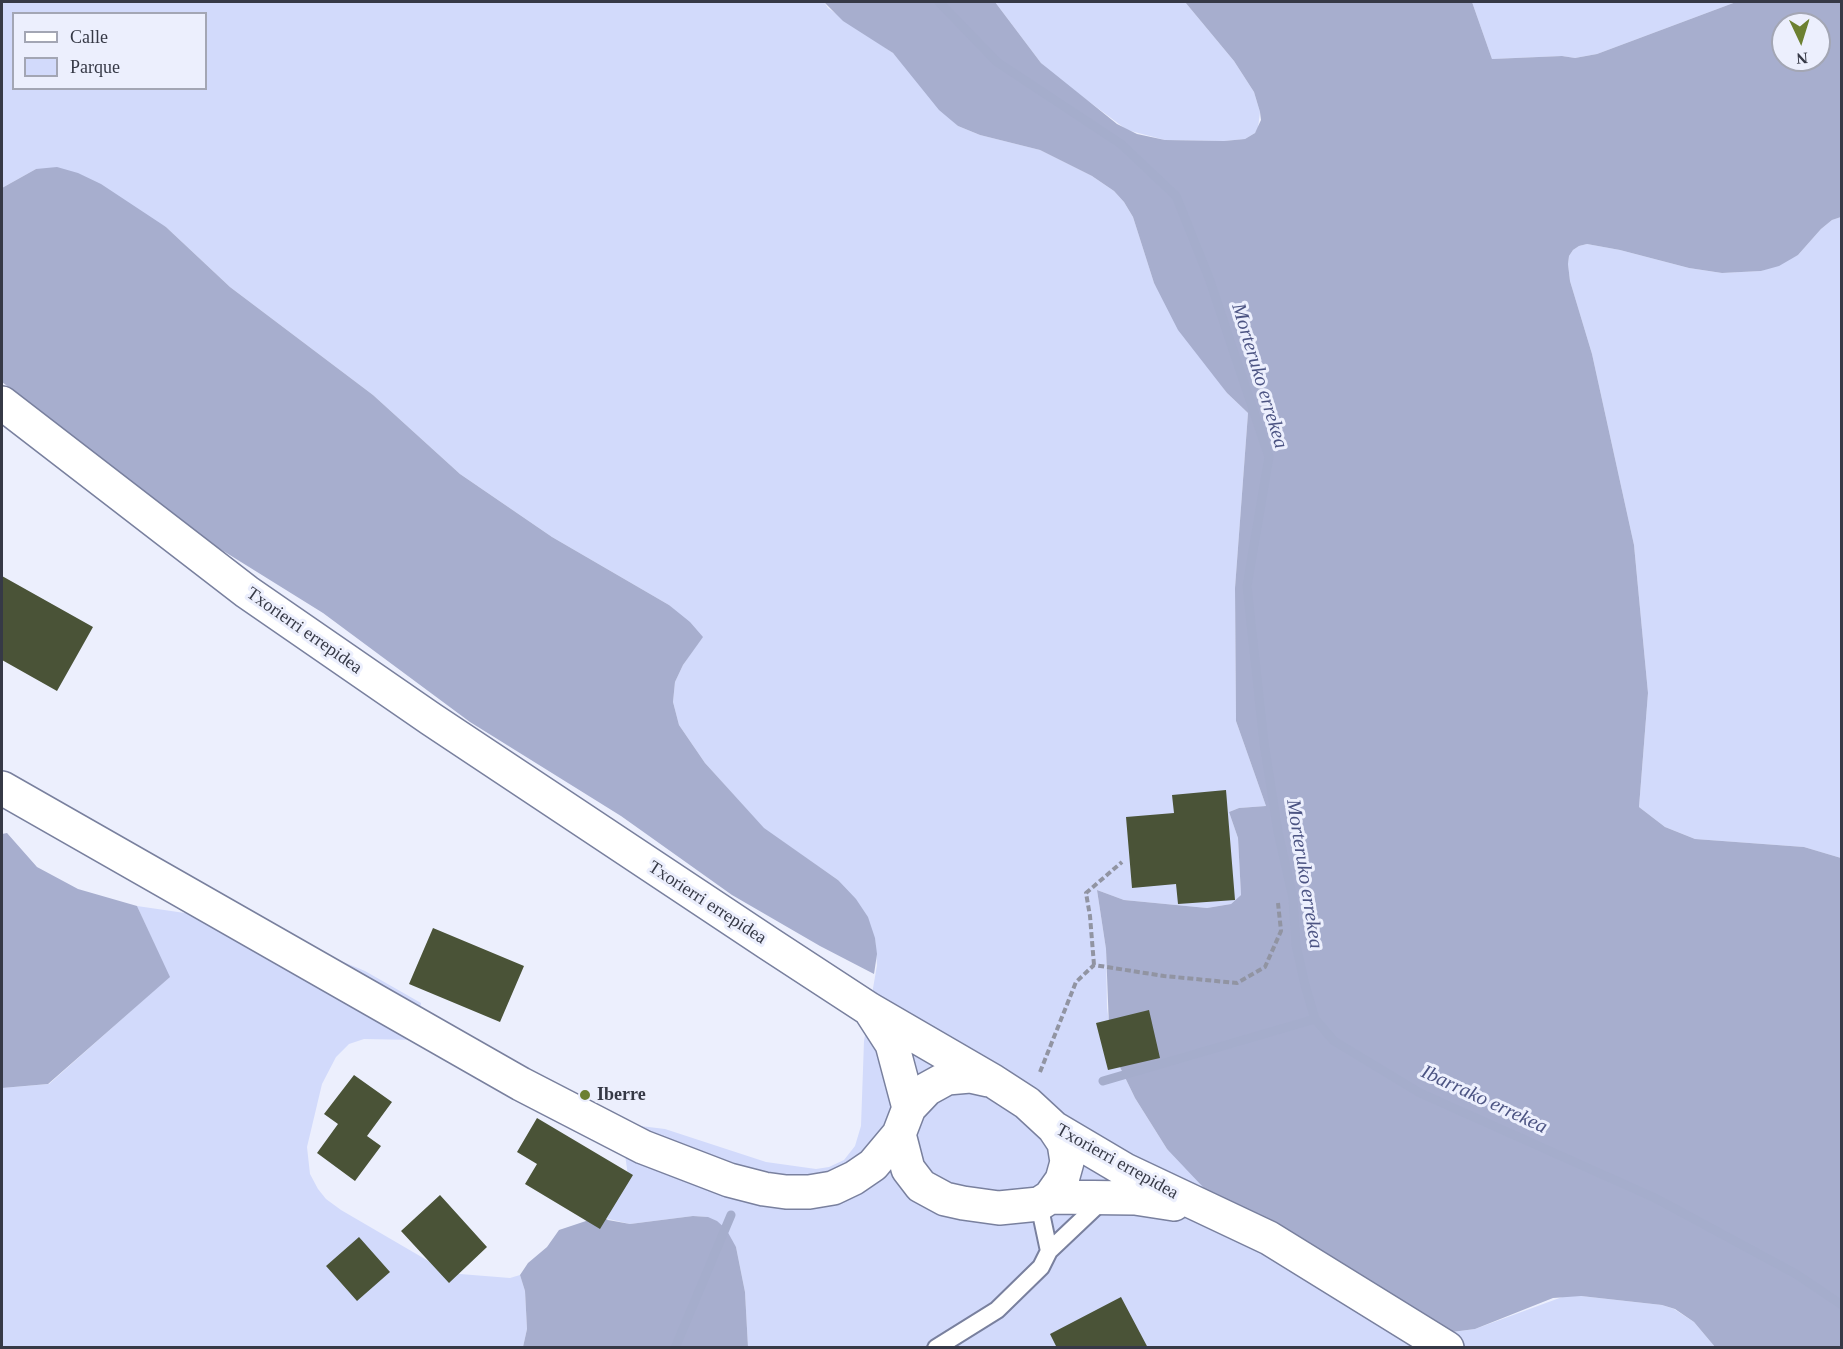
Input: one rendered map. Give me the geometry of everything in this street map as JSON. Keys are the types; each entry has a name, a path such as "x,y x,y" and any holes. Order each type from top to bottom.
{"street":[{"name":"Txorierri errepidea","path":"2,403 247,592 441,726 869,1009 993,1081 1027,1103 1054,1128 1125,1170 1269,1238 1447,1347"},
{"path":"2,788 521,1084 644,1147 729,1180 786,1192 809,1192 833,1188 854,1178 873,1164 927,1089 947,1078 970,1076 993,1081"},
{"path":"869,1009 892,1044 904,1121 908,1169 921,1186 945,1199 999,1208 1044,1201 1135,1198 1207,1210"},
{"path":"1044,1201 1062,1180 1067,1162 1064,1143 1054,1128"}],"lane":[{"path":"936,1347 997,1310 1041,1266 1049,1251 1106,1198"},
{"path":"1044,1201 1049,1251"}],"path":[{"path":"1094,965 1086,893 1122,862"},
{"path":"1094,965 1164,976 1237,983 1265,967 1281,932 1278,903"},
{"path":"1027,1103 1076,982 1094,965"}],"green space":[{"path":"2,2 824,2 828,8 893,53 958,126 980,135 1040,150 1092,176 1114,191 1133,217 1154,283 1227,393 1248,413 1235,588 1236,721 1266,806 1239,808 1229,812 1238,838 1241,895 1231,904 1207,908 1124,900 1097,890 1106,949 1107,1008 1112,1044 1118,1063 1135,1098 1167,1149 1452,1332 1475,1329 1565,1296 1581,1296 1662,1305 1674,1309 1694,1322 1715,1347 748,1347 745,1292 736,1247 707,1217 693,1216 630,1224 604,1218 628,1176 624,1147 616,1123 665,1129 766,1162 816,1169 829,1167 844,1160 855,1146 861,1126 864,1041 877,965 875,939 838,880 764,829 705,763 679,725 673,702 675,682 683,665 702,637 669,605 552,537 460,474 373,395 230,287 166,227 36,169 2,188"},
{"path":"995,2 1185,2 1234,61 1254,92 1260,112 1258,128 1255,133 1245,139 1224,141 1165,140 1127,130 1056,77 1041,63"},
{"path":"1472,2 1736,2 1597,54 1575,58 1562,56 1492,59"},
{"path":"1841,217 1841,858 1804,847 1695,839 1665,827 1639,807 1648,693 1634,545 1592,354 1570,281 1568,264 1573,250 1587,244 1689,268 1722,273 1761,271 1798,255 1821,229 1832,220"},
{"path":"137,906 212,917 293,941 365,971 421,1003 416,1040 364,1039 349,1044 336,1057 322,1084 307,1147 310,1174 326,1199 341,1210 437,1266 460,1274 510,1278 520,1275 525,1291 527,1329 523,1347 2,1348 2,1088 49,1084 169,977"}],"shaded area":[{"path":"824,2 995,2 1041,63 1117,124 1137,134 1165,140 1224,141 1245,139 1255,133 1261,120 1260,112 1254,92 1234,61 1185,2 1472,2 1492,59 1562,56 1575,58 1597,54 1736,2 1841,2 1841,217 1832,220 1821,229 1798,255 1779,266 1761,271 1722,273 1689,268 1587,244 1573,250 1568,264 1570,281 1592,354 1634,545 1648,693 1639,807 1665,827 1695,839 1804,847 1841,858 1841,1347 1715,1347 1694,1322 1675,1309 1662,1305 1581,1296 1553,1298 1475,1329 1452,1332 1220,1205 1167,1149 1135,1098 1118,1063 1109,1027 1106,949 1097,890 1124,900 1207,908 1231,904 1241,895 1238,838 1229,812 1239,808 1266,806 1236,721 1235,588 1248,413 1227,393 1178,330 1154,283 1133,217 1114,191 1092,176 1040,150 980,135 958,126 939,110 893,53 843,21"},
{"path":"57,167 78,173 101,184 166,227 230,287 373,395 460,474 552,537 669,605 690,622 703,637 683,665 675,682 673,702 679,725 705,763 764,828 838,880 856,899 868,917 875,938 877,954 874,974 732,895 621,816 470,722 323,613 159,511 84,445 2,382 2,188 36,169"},
{"path":"7,833 37,867 78,889 137,906 170,977 48,1084 2,1088 2,834"},
{"path":"601,1216 608,1220 630,1224 693,1216 708,1217 726,1229 736,1247 745,1292 748,1347 523,1347 527,1329 525,1291 520,1275 528,1263 547,1247 559,1230"}],"building":[{"path":"2,576 93,627 57,691 2,660"},
{"path":"1226,790 1235,900 1178,904 1176,884 1132,888 1126,817 1174,813 1172,795"},
{"path":"433,928 524,966 500,1022 409,984"},
{"path":"1149,1010 1160,1058 1108,1070 1096,1023"},
{"path":"354,1075 392,1102 367,1136 381,1146 355,1181 317,1153 338,1124 324,1114"},
{"path":"537,1118 633,1175 600,1229 525,1184 537,1164 517,1152"},
{"path":"440,1195 487,1247 449,1283 401,1231"},
{"path":"359,1237 390,1272 357,1301 326,1266"},
{"path":"1121,1297 1148,1348 1057,1348 1050,1334"}],"waterway":[{"name":"Morteruko errekea","path":"939,2 997,62 1121,144 1176,196 1209,278 1269,457 1247,586 1264,743 1278,832 1293,898 1296,945 1315,1019"},
{"name":"Ibarrako errekea","path":"1103,1081 1315,1019 1334,1041 1420,1093 1655,1198 1796,1274 1842,1305"},
{"name":"Ibarrako errekea","path":"675,1348 731,1215"}],"place":[{"name":"Iberre","path":"585,1095"}]}
